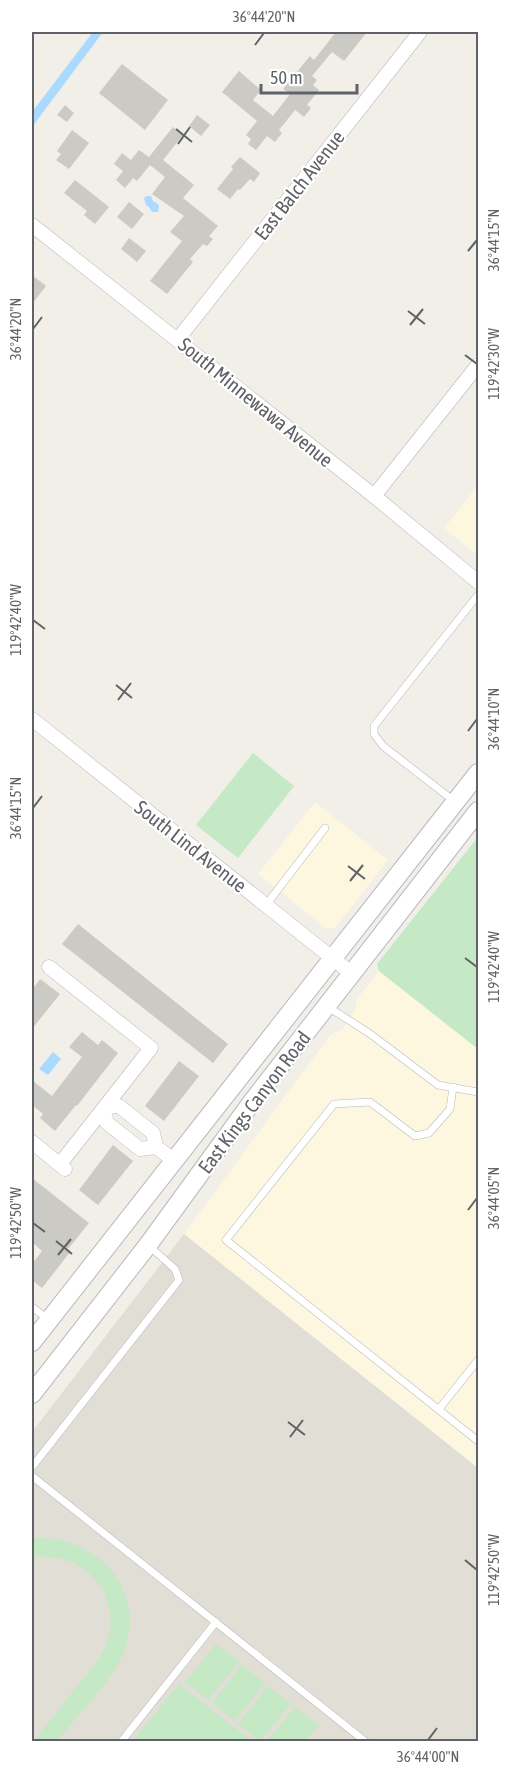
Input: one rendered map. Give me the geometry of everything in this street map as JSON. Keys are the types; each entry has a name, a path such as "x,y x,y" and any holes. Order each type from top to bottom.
{"main road":[{"name":"East Kings Canyon Road","path":"32,1342 478,773"},
{"name":"East Kings Canyon Road","path":"32,1394 148,1245 326,1005 478,811"}],"street":[{"name":"East Balch Avenue","path":"178,339 420,32"},
{"name":"South Minnewawa Avenue","path":"32,225 178,339 478,581"},
{"path":"374,496 478,365"},
{"name":"South Lind Avenue","path":"32,719 351,973"},
{"path":"32,1142 63,1167 105,1107 151,1048 49,968"},
{"path":"105,1107 119,1106 153,1133 156,1147 175,1161"},
{"path":"105,1107 106,1122 140,1149 156,1147"}],"lane":[{"path":"456,802 383,746 375,734 374,726 478,596"},
{"path":"266,905 325,828"},
{"path":"326,1005 369,1033 438,1085 478,1092"},
{"path":"453,1087 450,1109 429,1133 415,1136 370,1102 334,1104 226,1240 478,1441"},
{"path":"32,1467 179,1280 175,1269 148,1245"},
{"path":"32,1307 49,1320"},
{"path":"439,1409 478,1360"},
{"path":"32,1476 366,1742"},
{"path":"121,1742 216,1622"}],"shaded area":[{"path":"478,485 478,556 444,528"},
{"path":"315,802 388,860 335,928 327,929 258,874"},
{"path":"379,971 478,1049 478,1468 184,1234 331,1034 342,1030 355,1010 357,999"},
{"path":"184,1234 478,1468 478,1741 32,1741 32,1432"}],"green space":[{"path":"253,753 294,786 238,858 196,825"},
{"path":"478,837 478,1049 379,971 377,964"},
{"path":"32,1539 59,1540 98,1557 112,1572 123,1590 129,1609 129,1631 123,1654 117,1665 102,1688 57,1741 33,1741 98,1660 109,1634 110,1613 104,1592 98,1583 78,1565 56,1557 32,1558"},
{"path":"216,1644 239,1662 208,1700 185,1682"},
{"path":"242,1665 265,1683 235,1721 212,1703"},
{"path":"179,1684 252,1741 133,1741"},
{"path":"268,1686 291,1704 260,1741 238,1724"},
{"path":"295,1707 318,1725 305,1741 267,1741"}],"water":[{"path":"93,32 103,32 32,127 32,112"},
{"path":"151,196 153,201 159,205 158,212 152,212 146,205 144,198"},
{"path":"53,1052 61,1059 48,1075 39,1069"}],"building":[{"path":"336,32 367,32 344,61 332,52 312,76 317,80 313,85 319,90 307,105 311,108 304,117 295,110 279,130 282,133 275,142 267,136 256,150 248,144 251,139 246,135 257,121 222,92 239,71 261,90 253,100 273,116 290,94 283,89 310,56 314,60"},
{"path":"122,64 168,100 145,130 99,93"},
{"path":"65,105 74,113 67,122 57,115"},
{"path":"197,115 210,125 201,136 189,126"},
{"path":"173,127 183,135 163,160 194,185 183,198 218,226 209,236 213,239 207,246 203,244 190,259 193,262 167,294 150,281 182,241 170,232 184,216 152,194 165,177 150,165 137,181 133,178 125,188 116,180 123,171 114,164 122,153 131,160 139,150 149,157"},
{"path":"72,130 89,143 69,169 56,160 61,154 57,151"},
{"path":"240,157 260,173 254,182 250,179 230,199 217,189"},
{"path":"75,180 109,207 95,224 84,215 87,211 64,193"},
{"path":"129,202 144,214 132,229 117,217"},
{"path":"129,238 146,251 137,262 121,249"},
{"path":"32,275 46,286 32,304"},
{"path":"78,924 228,1044 213,1063 62,944"},
{"path":"40,979 60,994 32,1029 32,990"},
{"path":"82,1032 98,1045 102,1040 118,1053 55,1131 40,1118 43,1114 32,1105 32,1080 52,1096 82,1057 69,1047"},
{"path":"179,1061 199,1076 164,1121 145,1106"},
{"path":"113,1145 133,1161 98,1205 79,1190"},
{"path":"32,1178 89,1223 68,1249 71,1251 42,1288 32,1280 32,1264 42,1251 32,1242"}]}
